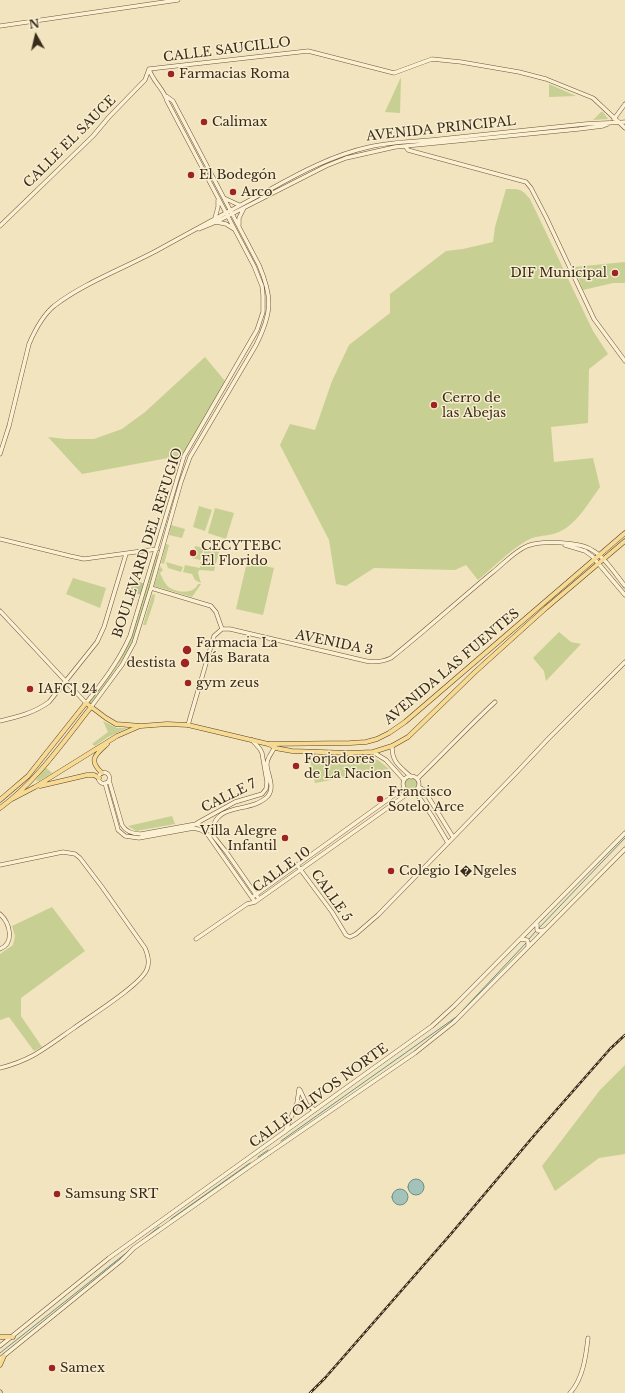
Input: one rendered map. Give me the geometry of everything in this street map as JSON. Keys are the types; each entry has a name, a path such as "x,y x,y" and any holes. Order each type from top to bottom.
{"main road":[{"name":"AVENIDA LAS FUENTES","path":"268,744 360,743 377,739 389,733 405,722 625,533"},
{"name":"AVENIDA LAS FUENTES","path":"268,744 275,748 306,752 373,752 392,746 408,737 484,664 546,608 625,541"},
{"path":"86,703 116,724 141,726 167,724 188,725 268,744"},
{"name":"BOULEVARD DEL REFUGIO","path":"0,800 28,776 86,703"},
{"path":"0,808 26,786 91,707"},
{"path":"12,799 35,787 117,736 141,726"},
{"path":"52,755 51,754 60,736"},
{"path":"102,773 94,764 97,753 117,736"},
{"path":"35,787 87,775 94,775 99,778"},
{"path":"0,1337 13,1337"},
{"path":"0,1364 4,1356"}],"street":[{"path":"0,26 178,0"},
{"name":"CALLE SAUCILLO","path":"149,69 308,51 394,73 432,59 461,62 519,72 546,79 593,98 615,118"},
{"name":"BOULEVARD DEL REFUGIO","path":"136,636 151,588 180,482 190,457 256,345 267,322 269,308 269,298 265,278 239,226 222,197 173,101 166,96 152,79 149,69"},
{"name":"CALLE EL SAUCE","path":"0,226 78,152 145,80 149,69"},
{"path":"145,80 147,78 152,79"},
{"name":"BOULEVARD DEL REFUGIO","path":"86,703 104,681 119,658 130,636 184,456 254,336 263,312 263,295 259,277 167,101 166,96"},
{"path":"611,123 625,104"},
{"path":"615,118 625,128"},
{"name":"AVENIDA PRINCIPAL","path":"231,212 239,204 326,160 376,145 581,124 625,122"},
{"name":"AVENIDA PRINCIPAL","path":"0,454 9,426 29,344 34,331 53,307 75,292 226,214 244,207 326,166 346,158 382,149 580,129 603,126 611,123"},
{"path":"404,142 405,147 415,152 526,182 531,188 546,217 594,319 625,361"},
{"path":"286,180 288,185"},
{"path":"222,197 233,203 239,204"},
{"path":"218,199 216,220 234,229"},
{"path":"239,226 239,218 244,207"},
{"path":"0,539 84,559 162,548"},
{"name":"AVENIDA 3","path":"222,629 230,629 366,661 382,662 391,658 522,548 539,542 562,544 594,550 625,586"},
{"name":"AVENIDA 3","path":"582,547 595,559 625,595"},
{"path":"0,721 39,710 49,702 97,642 104,627 126,554"},
{"path":"151,588 211,606 216,612 222,629 214,636 188,725"},
{"path":"0,611 86,703"},
{"path":"91,707 122,665 136,636 134,633 140,613 138,611"},
{"path":"416,791 448,843 625,662"},
{"path":"417,779 495,702"},
{"name":"CALLE 7","path":"109,780 122,825 128,832 137,834 196,824 235,802 262,794 266,789 267,782 262,753 252,740"},
{"name":"CALLE 7","path":"212,832 212,824 216,818 227,811 261,801 268,795 270,790 270,782 267,764 269,756 275,748 276,743"},
{"path":"392,746 392,755 394,760 411,777 417,779"},
{"path":"373,752 386,760 404,780 404,788 410,792 416,791 419,787"},
{"path":"102,773 108,774 109,780 105,783 101,782 99,778 102,773"},
{"path":"404,780 411,777"},
{"path":"417,779 419,787 424,790 453,837"},
{"name":"CALLE 7","path":"105,783 117,826 122,834 134,838 196,829 208,835 254,900"},
{"name":"CALLE 10","path":"254,900 256,895 404,788"},
{"name":"CALLE 10","path":"196,939 247,904 259,899 410,792"},
{"name":"CALLE 7","path":"196,824 196,829"},
{"name":"CALLE 7","path":"196,824 207,828 212,832"},
{"path":"212,832 259,899"},
{"name":"CALLE OLIVOS NORTE","path":"0,1346 109,1258 432,1026 537,924 625,833"},
{"name":"CALLE 5","path":"297,865 332,912 346,935 350,937 356,934 378,915 448,843"},
{"name":"CALLE OLIVOS NORTE","path":"0,1359 122,1260 134,1248 415,1053 454,1022 625,849"},
{"path":"0,865 63,852 75,854 89,869 142,943 149,961 147,970 140,979 108,1004 35,1055 20,1062 0,1068"},
{"path":"0,914 5,918 9,929 9,940 4,947 0,949"},
{"path":"537,924 536,930 544,930"},
{"path":"522,939 527,940 528,946"},
{"path":"285,1133 295,1108 299,1089 307,1105 315,1110"},
{"path":"570,1393 581,1373 588,1338"}],"green space":[{"path":"401,77 400,113 385,112"},
{"path":"549,84 576,96 549,97"},
{"path":"601,112 603,112 608,119 593,120"},
{"path":"506,189 520,190 530,199 593,331 608,354 589,369 588,423 551,427 554,462 593,458 600,487 582,512 571,524 555,534 535,537 526,541 508,554 478,580 466,565 455,570 374,568 346,586 336,584 329,540 280,445 290,424 315,430 332,381 349,345 390,313 390,294 446,251 463,249 493,242 495,227"},
{"path":"625,262 625,283 613,283 583,290 574,267"},
{"path":"205,357 225,381 184,455 82,474 48,437 66,439 94,439 122,429 145,412"},
{"path":"199,506 212,510 205,531 193,527"},
{"path":"215,508 234,513 226,539 208,533"},
{"path":"171,525 185,529 182,538 169,535"},
{"path":"166,544 169,545 164,564 161,563"},
{"path":"195,546 204,548 200,560 192,558"},
{"path":"215,546 220,548 214,571 199,570 198,573 201,583 195,580 192,574 183,572 185,565 200,568 200,562 210,564 210,562 202,560 205,548 213,551"},
{"path":"156,554 160,555 130,647 90,705 88,704 118,664 130,640"},
{"path":"166,562 183,567 181,572 168,568"},
{"path":"247,562 274,568 263,615 236,609"},
{"path":"160,566 163,570 160,573 164,581 168,587 174,590 186,592 193,590 198,584 201,584 192,597 154,586"},
{"path":"73,578 106,588 100,608 66,594"},
{"path":"134,580 145,584 142,595 130,592"},
{"path":"155,594 146,625 143,625 152,595"},
{"path":"559,632 571,642 581,644 546,681 544,671 533,658"},
{"path":"103,721 117,728 127,728 108,737 95,746 92,744 108,732"},
{"path":"314,755 351,758 365,757 365,761 373,759 378,760 389,769 315,783 310,761"},
{"path":"45,767 52,773 37,781 36,780"},
{"path":"411,778 415,780 417,784 415,788 411,790 407,788 405,784 407,780"},
{"path":"172,816 175,824 136,831 128,826"},
{"path":"52,907 85,951 21,998 21,1016 42,1047 34,1051 9,1017 0,1020 0,954 13,945 15,936 12,926"},
{"path":"625,1065 625,1154 599,1158 555,1191 542,1166 600,1090"}],"water":[{"path":"416,1179 422,1181 424,1187 422,1193 416,1195 410,1193 408,1187 410,1181"},
{"path":"400,1189 407,1194 408,1197 403,1204 400,1205 393,1200 392,1197 397,1190"}],"waterway":[{"path":"538,929 625,838"},
{"path":"529,939 536,931"},
{"path":"462,1011 527,942"},
{"path":"281,1141 459,1015"},
{"path":"258,1157 268,1150"},
{"path":"171,1219 250,1163"},
{"path":"139,1243 159,1227"},
{"path":"0,1353 130,1250"}],"railway":[{"path":"310,1393 325,1378 450,1235 537,1132 610,1049 625,1035"}],"place":[{"name":"Farmacias Roma","path":"171,74"},
{"name":"Calimax","path":"204,122"},
{"name":"El Bodegón","path":"191,175"},
{"name":"Arco","path":"233,192"},
{"name":"DIF Municipal","path":"615,273"},
{"name":"Cerro de las Abejas","path":"434,405"},
{"name":"CECYTEBC El Florido","path":"193,553"},
{"name":"Farmacia La Más Barata","path":"187,650"},
{"name":"destista","path":"185,663"},
{"name":"gym zeus","path":"188,683"},
{"name":"IAFCJ 24","path":"30,689"},
{"name":"Forjadores de La Nacion","path":"296,766"},
{"name":"Francisco Sotelo Arce","path":"380,799"},
{"name":"Villa Alegre Infantil","path":"285,838"},
{"name":"Colegio I�Ngeles","path":"391,871"},
{"name":"Samsung SRT","path":"57,1194"},
{"name":"Samex","path":"52,1368"}]}
